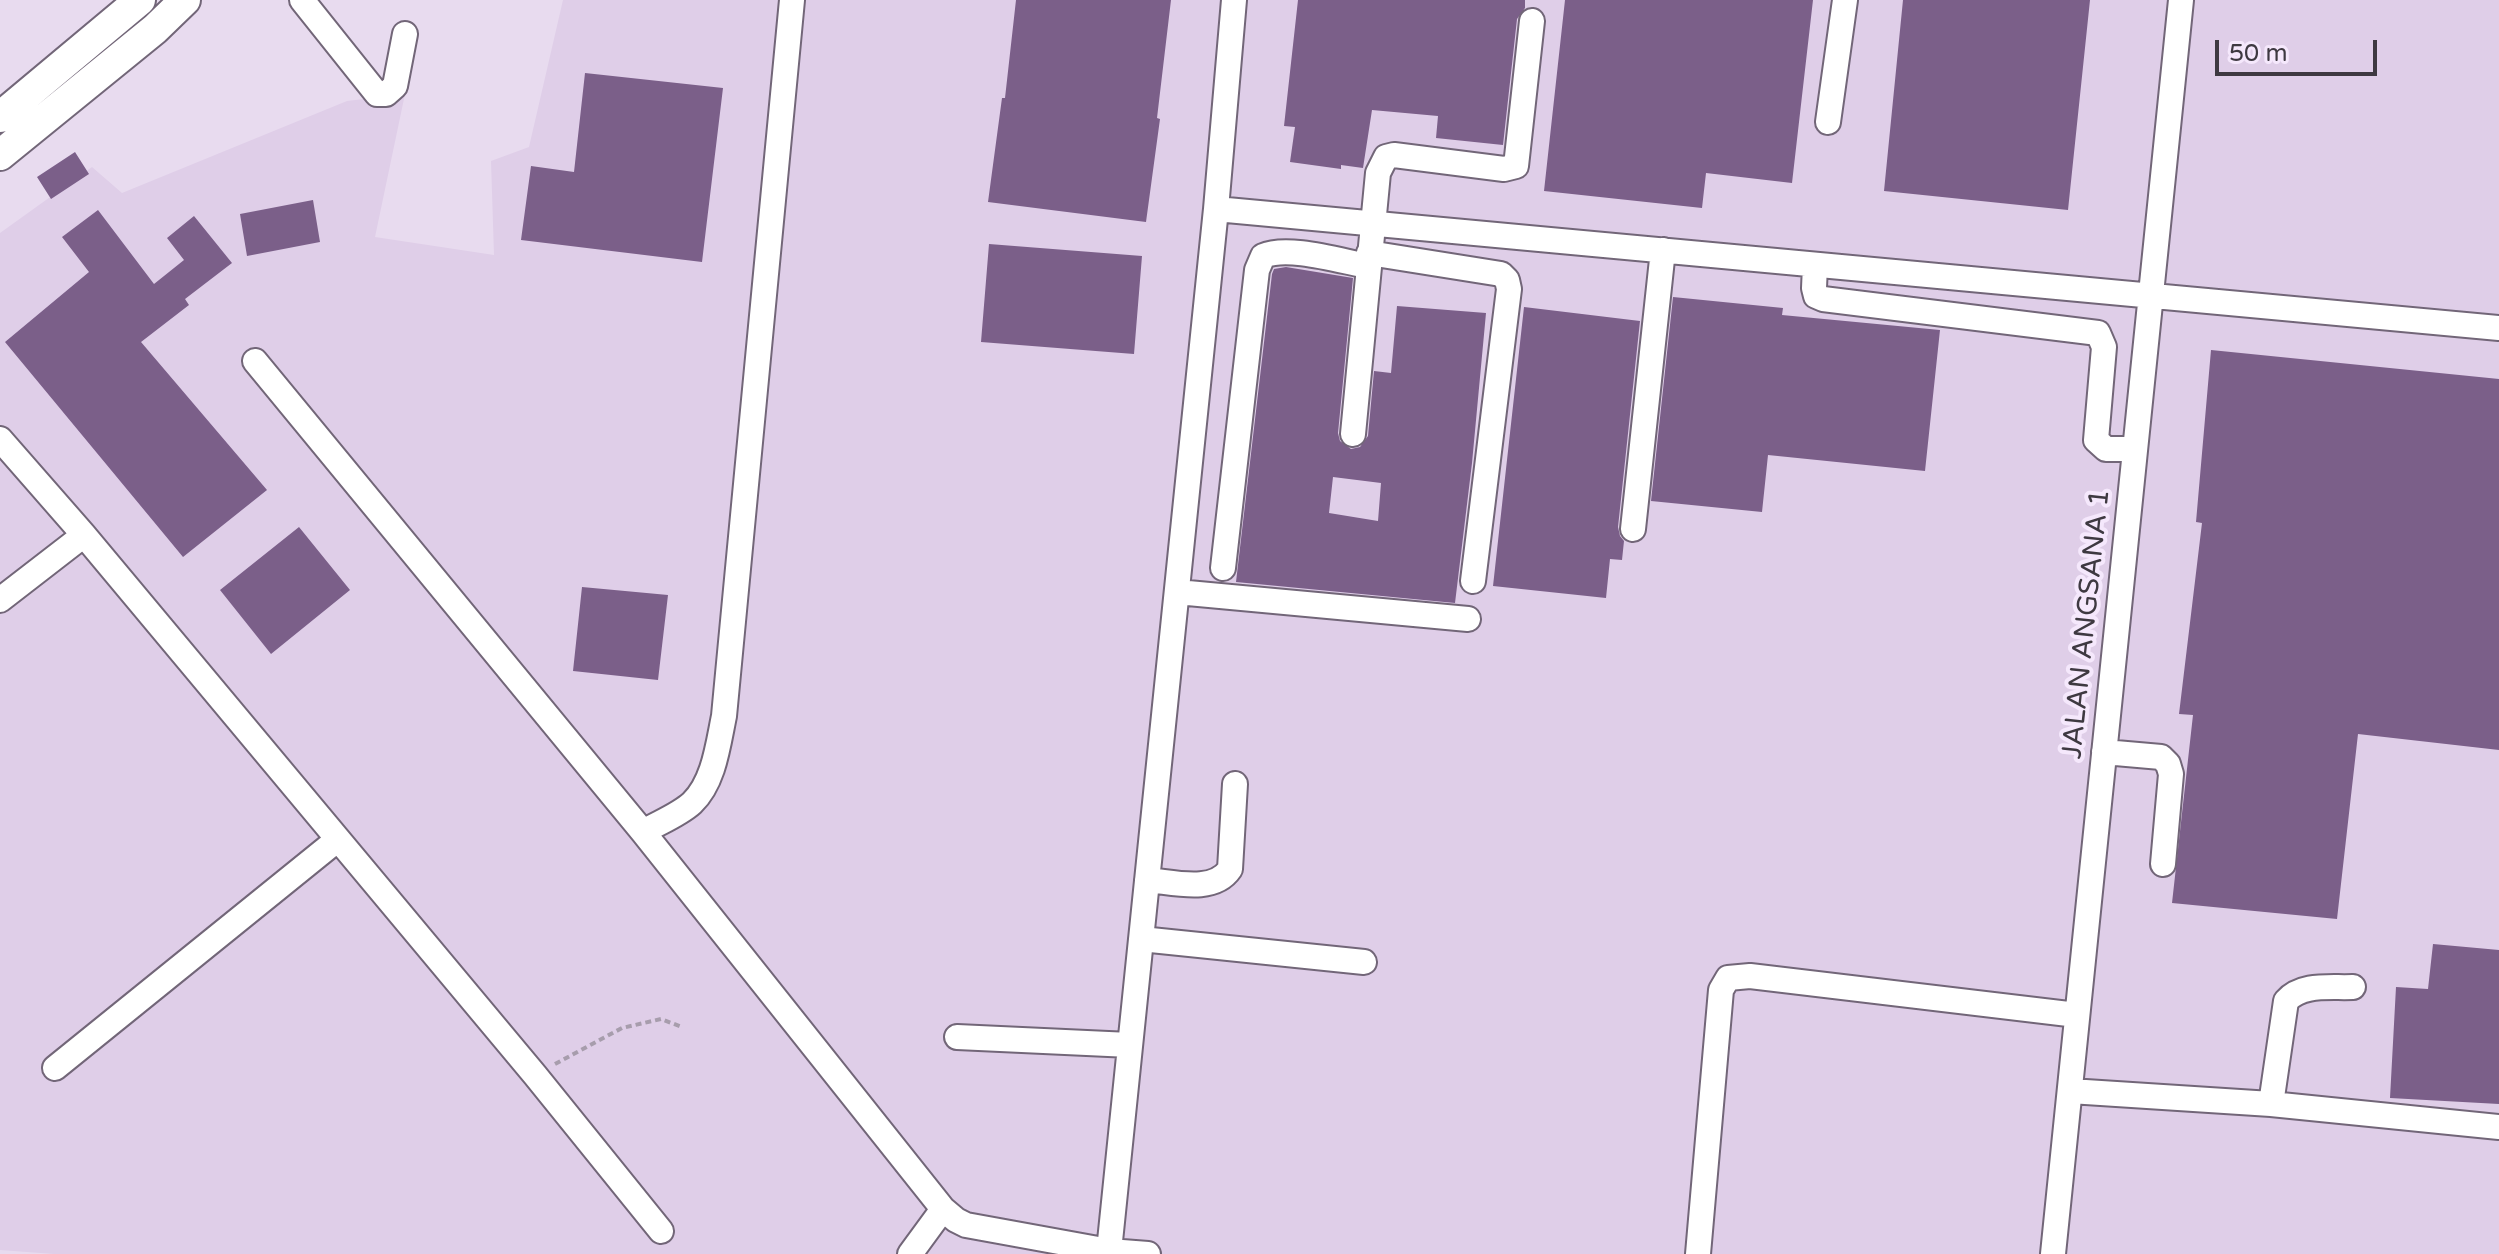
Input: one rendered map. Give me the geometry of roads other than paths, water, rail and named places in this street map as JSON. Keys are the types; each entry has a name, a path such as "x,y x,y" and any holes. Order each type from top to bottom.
{"main road":[{"path":"0,117 140,0"},
{"path":"0,155 155,29 185,0"}],"street":[{"path":"302,0 377,94 386,94 395,86 405,34"},
{"path":"643,832 691,805 702,791 714,763 724,716 792,0"},
{"path":"1109,1251 1216,209 1234,0"},
{"path":"1828,122 1845,0"},
{"name":"JALAN ANGSANA 1","path":"2053,1254 2181,0"},
{"path":"1353,434 1378,173 1386,157 1394,155 1504,169 1516,166 1532,21"},
{"path":"1216,209 2499,328"},
{"path":"1633,529 1663,250"},
{"path":"1223,568 1257,270 1263,256 1274,252 1501,274 1507,280 1509,289 1473,581"},
{"path":"1815,265 1814,288 1816,296 1823,299 2098,333 2104,347 2096,440 2106,449 2135,449"},
{"path":"255,361 643,832 943,1209 966,1225 1109,1251 1148,1254"},
{"path":"0,439 84,535 535,1075 661,1231"},
{"path":"0,600 84,535"},
{"path":"1177,592 1468,619"},
{"path":"2104,752 2161,757 2168,764 2171,774 2163,864"},
{"path":"1147,880 1212,885 1224,877 1230,869 1235,784"},
{"path":"55,1068 337,840"},
{"path":"1141,939 1364,962"},
{"path":"1698,1254 1721,990 1728,978 1740,975 2077,1015"},
{"path":"2271,1104 2286,1001 2292,995 2312,988 2353,987"},
{"path":"957,1037 1130,1045"},
{"path":"2070,1091 2271,1104 2499,1127"},
{"path":"910,1254 943,1209"}]}
